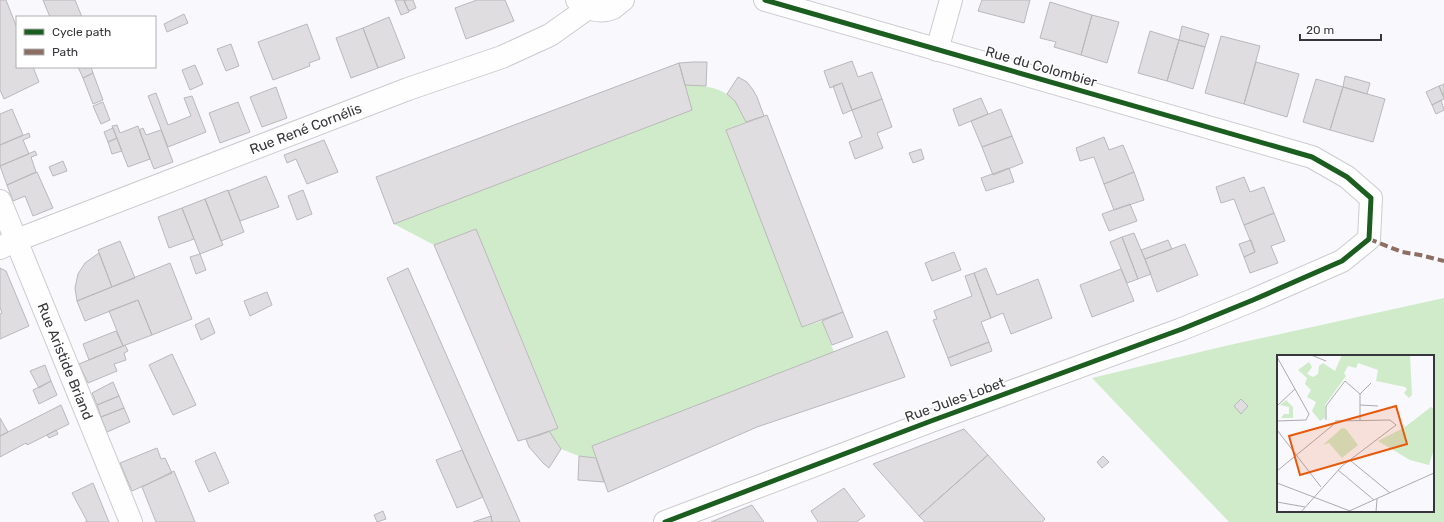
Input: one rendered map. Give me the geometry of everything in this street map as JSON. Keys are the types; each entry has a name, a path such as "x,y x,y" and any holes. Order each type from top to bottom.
{"street":[{"path":"583,4 601,11 613,8 623,0"},
{"name":"Rue du Colombier","path":"765,0 1312,157 1347,177 1371,198 1369,239 1342,261 1253,300"},
{"path":"937,50 952,0"},
{"name":"Rue René Cornélis","path":"8,244 408,89 502,57 550,35 583,4"},
{"name":"Rue Aristide Briand","path":"0,201 8,244 130,522"},
{"name":"Rue Jules Lobet","path":"674,521 924,424 1182,329 1253,300"}],"green space":[{"path":"685,85 705,86 724,92 736,102 740,108 746,122 726,130 802,327 822,321 834,352 592,446 596,458 579,456 561,449 549,431 558,427 476,229 434,245 394,224 691,110"},
{"path":"1444,298 1444,522 1229,522 1092,378 1225,346"}],"building":[{"path":"0,0 6,0 16,25 16,68 33,68 39,82 4,99 0,90"},
{"path":"43,0 75,0 82,16 50,16"},
{"path":"395,0 404,0 409,12 401,15"},
{"path":"413,0 416,8 409,11 404,1"},
{"path":"477,0 505,0 514,21 466,39 455,8"},
{"path":"982,0 1030,0 1024,23 978,11"},
{"path":"1050,2 1092,15 1081,55 1054,47 1056,42 1040,38"},
{"path":"184,14 188,23 167,32 164,24"},
{"path":"1092,15 1119,22 1107,63 1081,55"},
{"path":"389,17 405,58 378,68 363,28"},
{"path":"307,24 320,59 309,63 310,66 273,80 258,42"},
{"path":"1182,26 1209,34 1205,47 1179,40"},
{"path":"363,28 378,68 351,78 336,38"},
{"path":"1150,31 1179,40 1167,81 1138,73"},
{"path":"1221,36 1260,46 1244,104 1205,93"},
{"path":"1179,40 1205,47 1193,89 1167,81"},
{"path":"231,44 239,66 226,71 217,49"},
{"path":"852,61 858,77 872,72 882,99 852,110 842,83 830,88 824,71"},
{"path":"707,62 706,86 685,85 679,63"},
{"path":"1256,62 1299,74 1287,117 1244,104"},
{"path":"679,63 692,110 394,224 376,177"},
{"path":"195,65 203,84 190,90 182,70"},
{"path":"78,68 91,68 93,73 83,78"},
{"path":"93,73 103,100 93,104 83,78"},
{"path":"1345,76 1370,83 1367,94 1343,87"},
{"path":"738,77 747,82 753,90 764,116 746,122 735,101 727,94"},
{"path":"1316,79 1343,87 1330,130 1303,122"},
{"path":"842,83 852,110 843,114 833,86"},
{"path":"1444,84 1444,97 1439,86"},
{"path":"1439,86 1444,99 1432,105 1426,92"},
{"path":"276,87 287,118 262,127 250,97"},
{"path":"1343,87 1385,99 1373,142 1330,130"},
{"path":"156,93 168,125 191,116 184,98 192,96 206,132 168,147 148,96"},
{"path":"981,98 988,114 959,126 953,109"},
{"path":"882,99 892,127 877,133 883,148 855,159 849,142 862,137 852,110"},
{"path":"1441,100 1444,110 1436,114 1432,105"},
{"path":"103,102 110,120 101,124 93,106"},
{"path":"238,102 250,132 220,143 209,113"},
{"path":"12,109 23,135 0,145 0,114"},
{"path":"1001,109 1012,136 982,147 971,121"},
{"path":"767,115 843,312 802,327 726,130"},
{"path":"117,125 120,133 138,126 150,159 128,167 112,126"},
{"path":"113,128 117,138 108,142 104,132"},
{"path":"143,128 146,135 161,130 173,162 154,169 139,130"},
{"path":"29,133 30,137 23,140 29,154 0,166 0,145"},
{"path":"1012,136 1023,163 993,175 982,147"},
{"path":"1104,137 1109,150 1123,145 1134,172 1104,184 1094,157 1080,161 1076,148"},
{"path":"117,138 122,151 112,154 108,142"},
{"path":"324,140 338,172 307,184 296,159 287,163 284,155"},
{"path":"921,149 924,159 913,163 909,153"},
{"path":"35,151 37,155 31,157 36,172 7,185 0,166"},
{"path":"63,161 67,171 53,176 49,167"},
{"path":"1009,168 1014,182 986,191 981,178"},
{"path":"37,172 53,208 33,216 25,196 13,201 7,185"},
{"path":"1134,172 1144,200 1114,210 1104,184"},
{"path":"266,176 279,207 240,221 228,191"},
{"path":"1244,177 1250,192 1264,187 1274,213 1244,225 1234,199 1221,203 1216,187"},
{"path":"228,190 244,232 221,241 205,199"},
{"path":"303,190 312,214 297,220 288,196"},
{"path":"205,199 223,245 200,254 182,208"},
{"path":"1130,204 1137,221 1109,231 1102,214"},
{"path":"182,208 194,239 169,248 158,217"},
{"path":"1274,213 1285,241 1271,246 1278,263 1250,273 1244,257 1255,252 1244,225"},
{"path":"476,229 558,428 518,441 434,245"},
{"path":"1134,233 1151,274 1138,279 1122,237"},
{"path":"1122,237 1138,279 1127,283 1110,242"},
{"path":"1168,240 1172,249 1145,259 1141,250"},
{"path":"1251,240 1255,252 1244,257 1239,244"},
{"path":"120,241 135,278 112,287 98,250"},
{"path":"1185,244 1198,275 1157,292 1145,259"},
{"path":"954,252 961,270 932,281 925,263"},
{"path":"99,253 112,287 77,301 75,288 78,274 85,263"},
{"path":"200,254 206,270 196,274 190,257"},
{"path":"170,263 192,319 152,335 138,300 85,321 77,301"},
{"path":"0,268 6,271 29,326 0,339 0,314 2,313 0,307"},
{"path":"408,268 520,522 492,522 491,516 387,278"},
{"path":"986,268 997,295 1038,279 1052,318 1011,334 1003,313 991,318 974,273"},
{"path":"1121,269 1134,301 1092,317 1080,285"},
{"path":"974,273 991,318 981,322 989,342 948,358 933,320 937,319 934,311 972,296 965,276"},
{"path":"267,292 272,305 250,316 244,301"},
{"path":"138,300 152,335 123,346 109,311"},
{"path":"843,312 853,337 832,345 822,321"},
{"path":"209,318 215,333 201,340 195,325"},
{"path":"116,331 123,346 89,360 83,344"},
{"path":"887,331 905,377 757,427 608,492 592,446"},
{"path":"989,342 992,351 951,366 948,358"},
{"path":"125,345 128,351 124,353 126,360 114,364 117,371 88,383 79,364"},
{"path":"172,354 196,405 173,415 149,365"},
{"path":"45,365 51,381 39,388 30,371"},
{"path":"51,381 57,395 39,404 33,390"},
{"path":"113,382 119,396 97,405 92,393"},
{"path":"119,396 124,408 101,417 97,405"},
{"path":"1241,399 1248,406 1241,414 1234,406"},
{"path":"61,405 69,424 27,445 26,443 0,457 0,436"},
{"path":"124,408 130,422 107,432 101,417"},
{"path":"0,418 8,432 0,436"},
{"path":"964,429 988,455 919,516 873,464"},
{"path":"56,430 58,434 49,438 47,435"},
{"path":"549,431 561,449 549,468 529,447 526,439"},
{"path":"157,448 161,459 165,458 172,473 132,491 120,463"},
{"path":"462,450 483,497 457,508 436,460"},
{"path":"215,452 229,483 209,492 195,461"},
{"path":"988,455 1045,519 1042,522 925,522 919,516"},
{"path":"579,456 596,458 604,482 578,480"},
{"path":"1103,456 1109,462 1102,468 1097,462"},
{"path":"174,471 195,522 156,522 142,487"},
{"path":"93,483 109,522 85,522 87,521 72,493"},
{"path":"844,488 865,516 856,522 818,522 811,511"},
{"path":"752,505 764,522 711,522"},
{"path":"383,511 386,519 377,522 374,515"},
{"path":"491,516 492,522 473,522"}],"marked path":[{"path":"1369,239 1402,252 1444,261"}],"cycle path":[{"path":"665,522 931,421 1182,329 1342,261 1369,239 1371,198 1347,177 1312,157 765,0"}]}
